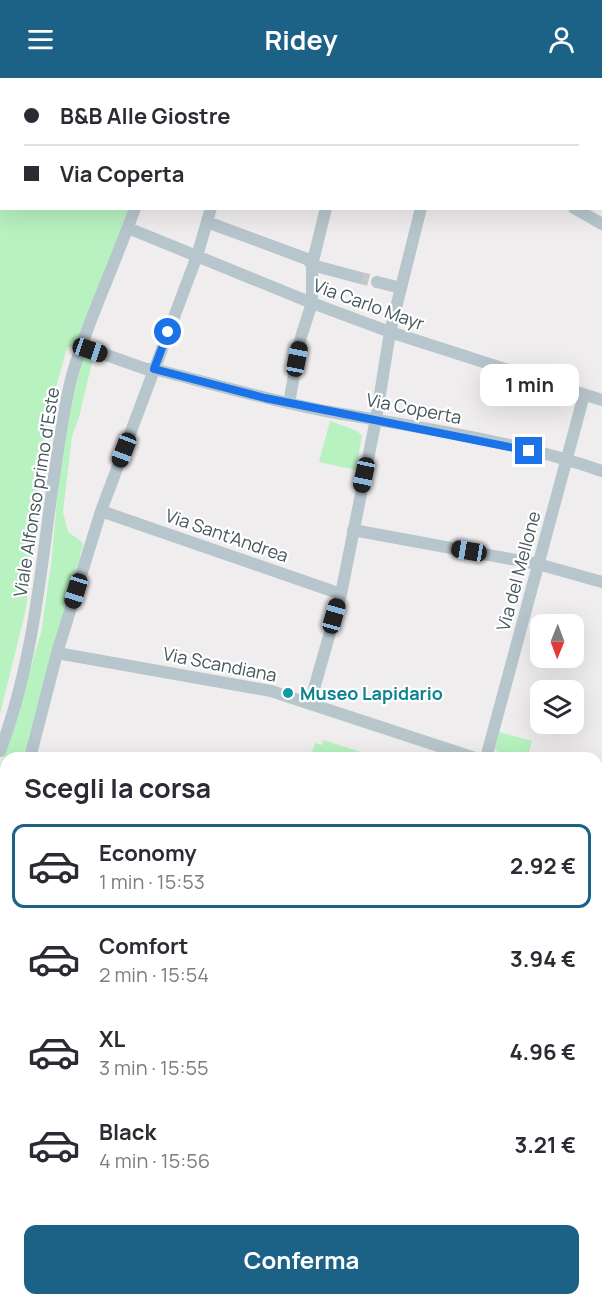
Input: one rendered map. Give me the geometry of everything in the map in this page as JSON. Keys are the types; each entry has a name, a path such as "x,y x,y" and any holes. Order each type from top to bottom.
{"street":[{"name":"Viale Alfonso primo d'Este","path":"0,751 14,708 38,599 54,461 70,383 81,346 134,210"},
{"path":"32,752 57,653 101,511 196,256 210,210"},
{"path":"289,403 301,338 312,303 312,265 326,210"},
{"path":"310,703 341,594 376,419 390,332 420,210"},
{"path":"578,210 602,224"},
{"path":"207,222 307,259 312,265 357,278"},
{"name":"Via Carlo Mayr","path":"128,228 312,303 390,332 602,400"},
{"path":"377,282 401,288"},
{"name":"Via Coperta","path":"81,346 146,369 154,369 289,403 567,459 602,471"},
{"name":"Via del Mellone","path":"488,752 584,395"},
{"name":"Via Sant'Andrea","path":"101,511 341,594"},
{"path":"353,530 538,564 602,582"},
{"name":"Via Scandiana","path":"57,653 250,686 310,703 457,752"}],"green space":[{"path":"0,210 128,210 78,345 67,348 48,416 39,473 31,574 25,613 0,714"},
{"path":"83,350 94,354 79,417 72,436 63,512 68,532 83,545 28,752 5,752 41,633 51,565 61,457"},
{"path":"330,421 362,435 356,470 319,462"},
{"path":"499,732 532,741 529,752 498,752 495,749"},
{"path":"323,740 361,752 311,752 315,743 322,745"}],"tunnel":[{"path":"357,277 377,282"}],"place":[{"name":"Museo Lapidario","path":"288,693"}],"route":[{"path":"168,332 154,369 265,398 529,451"}]}
